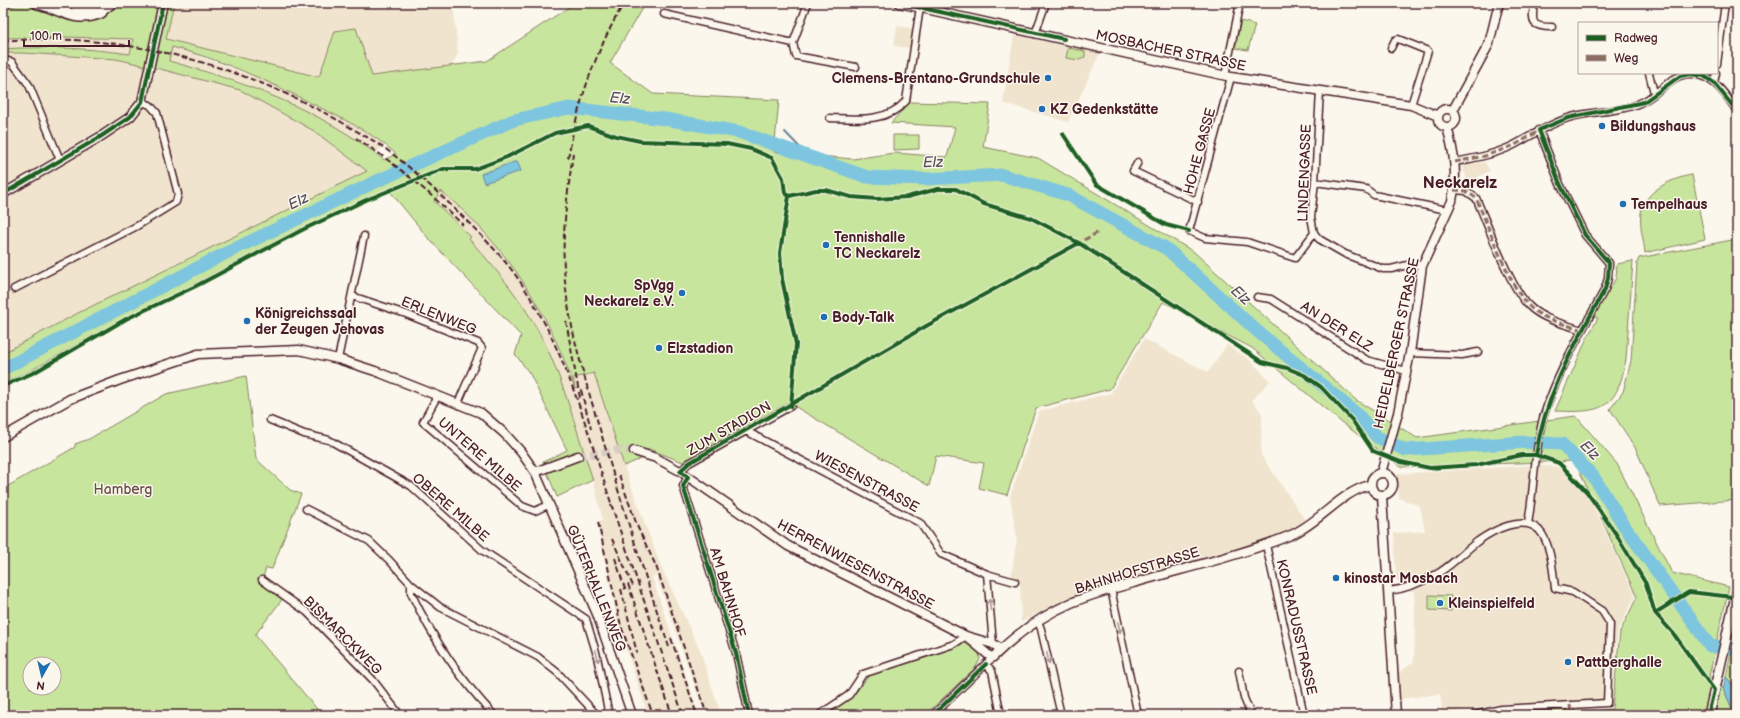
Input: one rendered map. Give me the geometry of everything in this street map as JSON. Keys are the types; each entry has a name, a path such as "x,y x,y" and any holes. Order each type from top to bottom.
{"highway":[{"path":"38,3 72,16 90,17 101,12"},
{"path":"74,3 81,8 101,12"}],"main road":[{"path":"1709,715 1737,591"}],"street":[{"path":"101,12 113,3"},
{"path":"3,194 130,118 142,102 163,3"},
{"path":"808,3 793,43 796,56 856,67"},
{"name":"MOSBACHER STRASSE","path":"899,3 1228,77 1411,106 1438,116"},
{"path":"1035,34 1046,3"},
{"name":"HOHE GASSE","path":"1240,3 1228,77 1198,202 1189,231 1205,238 1247,242 1295,258 1314,233"},
{"path":"1453,110 1489,44 1499,3"},
{"path":"1534,3 1532,21 1534,24 1540,27 1552,27"},
{"path":"1718,56 1725,3"},
{"path":"830,118 872,119 896,110 906,101 920,7"},
{"path":"664,14 793,43"},
{"path":"1391,48 1395,40 1398,39 1428,51 1411,106"},
{"path":"3,60 12,62 29,86 60,160"},
{"path":"1649,74 1654,93"},
{"path":"1455,162 1485,156 1515,145 1539,130 1568,118 1644,102 1654,93 1680,76 1690,74 1704,76 1714,82 1737,111"},
{"path":"1714,82 1716,74"},
{"name":"LINDENGASSE","path":"1320,91 1315,182 1311,217 1314,233 1319,239 1345,254 1383,269 1391,269 1412,264 1422,266"},
{"path":"14,289 137,226 176,202 178,194 158,113 150,105 142,102"},
{"path":"1438,116 1444,109 1453,110"},
{"path":"1447,127 1452,126 1456,120 1456,114 1453,110"},
{"name":"HEIDELBERGER STRASSE","path":"1381,473 1383,461 1394,426 1410,353 1422,266 1447,210 1454,190 1455,162 1447,127 1440,124 1438,116"},
{"path":"1528,524 1536,453 1542,425 1570,352 1605,289 1608,278 1609,263 1585,235 1560,184 1539,130"},
{"path":"1138,162 1133,171 1198,202"},
{"path":"1315,182 1366,189 1374,195 1447,210"},
{"path":"1454,190 1466,191 1476,198 1506,268 1518,292 1529,306 1545,317 1582,330"},
{"path":"338,359 364,236"},
{"name":"ERLENWEG","path":"352,296 413,317 478,343 482,348 458,403"},
{"name":"AN DER ELZ","path":"1257,297 1270,299 1367,360 1406,372"},
{"path":"3,437 70,399 120,380 198,354 299,350 338,359 438,395 481,413 492,421 521,452 535,472 578,456"},
{"path":"1410,353 1462,355 1478,352"},
{"name":"UNTERE MILBE","path":"438,395 423,422 522,506 535,511 548,505"},
{"name":"ZUM STADION","path":"680,471 689,463 791,406"},
{"name":"OBERE MILBE","path":"270,420 304,434 329,440 411,486 482,550 586,619"},
{"name":"WIESENSTRASSE","path":"746,430 920,523 941,554 987,574 1014,582"},
{"name":"HERRENWIESENSTRASSE","path":"634,451 656,458 680,471 788,546 966,636 993,644 1001,649"},
{"name":"GÜTERHALLENWEG","path":"535,472 548,505 597,614 632,715"},
{"path":"1381,473 1389,475 1393,483 1390,492 1382,496 1373,492 1370,485 1374,475 1381,473"},
{"name":"AM BAHNHOF","path":"688,477 683,486 736,653 748,715"},
{"name":"BAHNHOFSTRASSE","path":"933,715 1001,649 1038,620 1072,603 1111,589 1266,545 1293,534 1314,522 1360,488 1370,485"},
{"path":"1382,496 1396,715"},
{"path":"306,510 369,541 411,584 440,606 538,657 558,673 596,715"},
{"path":"1389,591 1404,589 1440,572 1478,541 1497,529 1518,524 1528,524 1539,530 1548,546 1553,568 1555,588 1573,592 1602,611 1610,624 1607,703 1501,709 1474,715"},
{"name":"KONRADUSSTRASSE","path":"1266,545 1304,715"},
{"path":"987,574 993,644"},
{"name":"BISMARCKWEG","path":"262,580 307,612 373,680 400,715"},
{"path":"411,584 411,593 439,644 465,682 494,715"},
{"path":"1111,589 1138,715"},
{"path":"597,614 586,619 596,652 609,715"},
{"path":"1038,620 1042,629 1061,715"},
{"path":"819,715 849,695 863,674 948,646 966,636"},
{"name":"HERRENWIESENSTRASSE","path":"966,636 989,661"},
{"path":"989,661 1001,715"},
{"path":"1239,671 1244,698 1251,715"},
{"path":"1570,705 1571,715"}],"shaded area":[{"path":"174,3 453,3 458,54 446,75 372,76 335,31 319,77 166,39"},
{"path":"897,26 913,28 910,48 894,46"},
{"name":"Clemens-Brentano-Grundschule","path":"1014,35 1100,53 1068,122 1003,103"},
{"path":"3,38 133,39 130,54 98,49 3,49"},
{"path":"172,46 274,84 344,119 384,144 376,154 333,126 270,94 221,75 169,61"},
{"path":"3,53 116,59 240,90 314,131 367,171 78,313 3,353"},
{"path":"1485,162 1490,171 1467,182 1465,173 1461,166 1463,164"},
{"path":"441,191 478,225 507,258 529,289 552,335 574,386 573,378 594,372 624,466 645,524 662,569 700,650 721,715 705,715 656,575 652,577 699,715 648,715 619,627 597,522 603,520 593,480 562,388 513,292 490,262 468,239 471,237 434,200"},
{"path":"1144,339 1208,372 1227,345 1249,359 1270,381 1252,400 1262,414 1261,455 1306,521 1292,532 1089,590 1066,599 1021,622 1020,581 1011,578 1017,538 1010,497 1039,411 1111,393"},
{"path":"1534,465 1558,467 1587,492 1635,596 1618,631 1610,699 1499,704 1443,715 1440,694 1399,699 1398,673 1414,662 1415,613 1414,589 1396,580 1394,533 1425,531 1420,506 1399,498 1397,474"}],"green space":[{"path":"22,3 174,3 166,39 319,77 335,31 356,28 372,76 487,61 575,3 645,3 610,63 653,94 779,100 774,152 853,159 894,153 947,157 955,127 891,123 909,102 990,104 983,147 1038,158 1194,252 1356,400 1417,438 1576,416 1617,464 1672,573 1729,587 1709,677 1723,688 1735,715 1575,715 1575,713 1612,709 1620,632 1637,597 1575,461 1401,467 1341,422 1252,348 1163,302 1110,389 1036,408 1007,495 979,488 984,463 936,456 929,486 789,403 683,462 649,449 643,458 624,466 594,373 573,378 575,389 552,332 522,281 486,234 441,191 434,201 471,237 469,239 519,300 536,326 558,373 593,480 557,497 543,462 567,450 530,374 515,354 521,336 429,239 388,189 299,229 173,295 126,317 30,371 3,383 3,353 78,313 367,171 314,131 240,90 116,59 3,53 3,49 51,48 98,50 130,54 133,39 64,37 3,38 3,10","holes":["172,47 244,71 296,95 356,126 377,139 396,154 384,160 336,127 282,100 226,78 169,61"]},
{"path":"1241,21 1255,25 1248,50 1235,48"},
{"path":"1068,48 1085,51 1085,57 1079,60 1066,58"},
{"path":"893,135 919,135 919,149 893,150"},
{"path":"1692,175 1705,239 1645,253 1641,228 1641,213 1647,198 1660,187 1676,179"},
{"path":"1737,239 1737,500 1660,506 1636,449 1610,409 1623,392 1631,361 1637,263 1639,258"},
{"path":"1633,261 1626,359 1618,389 1605,405 1596,409 1585,411 1555,411 1587,338 1598,318 1593,317 1616,278 1617,264"},
{"name":"Hamberg","path":"246,376 256,459 290,490 301,494 272,569 266,568 263,577 287,593 255,635 322,715 3,715 3,489 75,447 75,444 89,439 166,394"},
{"name":"Kleinspielfeld","path":"1429,595 1451,596 1451,611 1429,610"},
{"path":"1737,623 1737,642 1733,653 1737,658 1737,689 1726,677"},
{"path":"965,643 979,652 980,659 976,667 925,715 823,715 853,696 870,674 928,657"},
{"path":"1567,708 1568,715 1487,715 1501,712"}],"water":[{"path":"517,161 521,171 484,183 481,174"},
{"path":"1726,677 1737,689 1737,715 1735,715 1723,688"}],"waterway":[{"name":"Elz","path":"3,369 228,252 375,182 514,120 569,108 665,119 739,132 867,177 925,179 1002,175 1068,195 1167,249 1257,331 1358,415 1377,437 1406,450 1525,442 1562,444 1593,476 1623,524 1710,646 1737,649"},
{"path":"785,132 809,157"}],"tunnel":[{"path":"578,456 620,450 634,451"}],"railway":[{"path":"568,158 582,97 604,40 624,3"},
{"path":"3,41 48,39 92,41 136,47 179,56 222,68 304,102 343,123 394,155 436,191 502,257 521,283 537,309 563,364 585,422 613,509"},
{"path":"356,138 412,179 463,225"},
{"path":"573,153 564,238 566,288 573,330 583,372 617,487 669,647"},
{"path":"566,321 580,398"},
{"path":"581,390 591,429"},
{"path":"619,475 638,528 656,566 707,715"},
{"path":"611,504 683,715"},
{"path":"598,522 621,626 653,715"},
{"path":"612,539 634,588"},
{"path":"615,558 626,592"},
{"path":"628,584 672,715"},
{"path":"621,589 637,653"},
{"path":"671,638 697,715"}],"marked path":[{"path":"1455,162 1485,156 1515,145 1542,129"},
{"path":"1454,190 1466,191 1476,198 1507,271 1514,285 1529,306 1547,318 1582,330"},
{"path":"1076,244 1099,232"},
{"path":"1570,705 1571,715"}],"cycle path":[{"path":"3,194 100,137 130,117 142,102 163,3"},
{"path":"899,3 1064,39"},
{"path":"1536,455 1546,411 1563,369 1605,289 1608,278 1609,263 1585,235 1560,184 1539,130 1568,118 1644,102 1680,76 1690,74 1704,76 1714,83 1737,111"},
{"path":"3,386 35,372 126,319 196,286 304,229 366,200 443,169 475,169 507,157 555,133 588,126 616,136 640,141 727,144 751,149 772,158 783,178 785,193 789,196"},
{"path":"1063,134 1096,184 1166,225 1189,231"},
{"path":"789,196 816,190 826,190 851,197 877,199 907,197 938,189 956,189 984,204 1031,218 1079,243 1262,362 1287,368 1304,375 1321,387 1352,420 1373,451 1401,462 1430,468 1476,465 1522,455 1536,455 1559,463 1587,492 1616,534 1646,584 1655,613 1673,633 1714,690 1708,715"},
{"path":"789,196 780,253 782,279 796,344 791,406"},
{"path":"749,715 736,653 683,486 688,477 680,471 689,463 928,325 1079,243"},
{"path":"1655,613 1689,592 1733,597 1737,575"},
{"path":"933,715 986,664"}],"place":[{"name":"Clemens-Brentano-Grundschule","path":"1048,78"},
{"name":"KZ Gedenkstätte","path":"1042,109"},
{"name":"Bildungshaus","path":"1602,126"},
{"name":"Tempelhaus","path":"1623,204"},
{"name":"Tennishalle TC Neckarelz","path":"826,245"},
{"name":"SpVgg Neckarelz e.V.","path":"682,293"},
{"name":"Body-Talk","path":"824,317"},
{"name":"Königreichssaal der Zeugen Jehovas","path":"247,321"},
{"name":"Elzstadion","path":"659,348"},
{"name":"kinostar Mosbach","path":"1336,578"},
{"name":"Kleinspielfeld","path":"1440,603"},
{"name":"Pattberghalle","path":"1568,662"}],"district":[{"name":"Neckarelz","path":"1460,182"}]}
